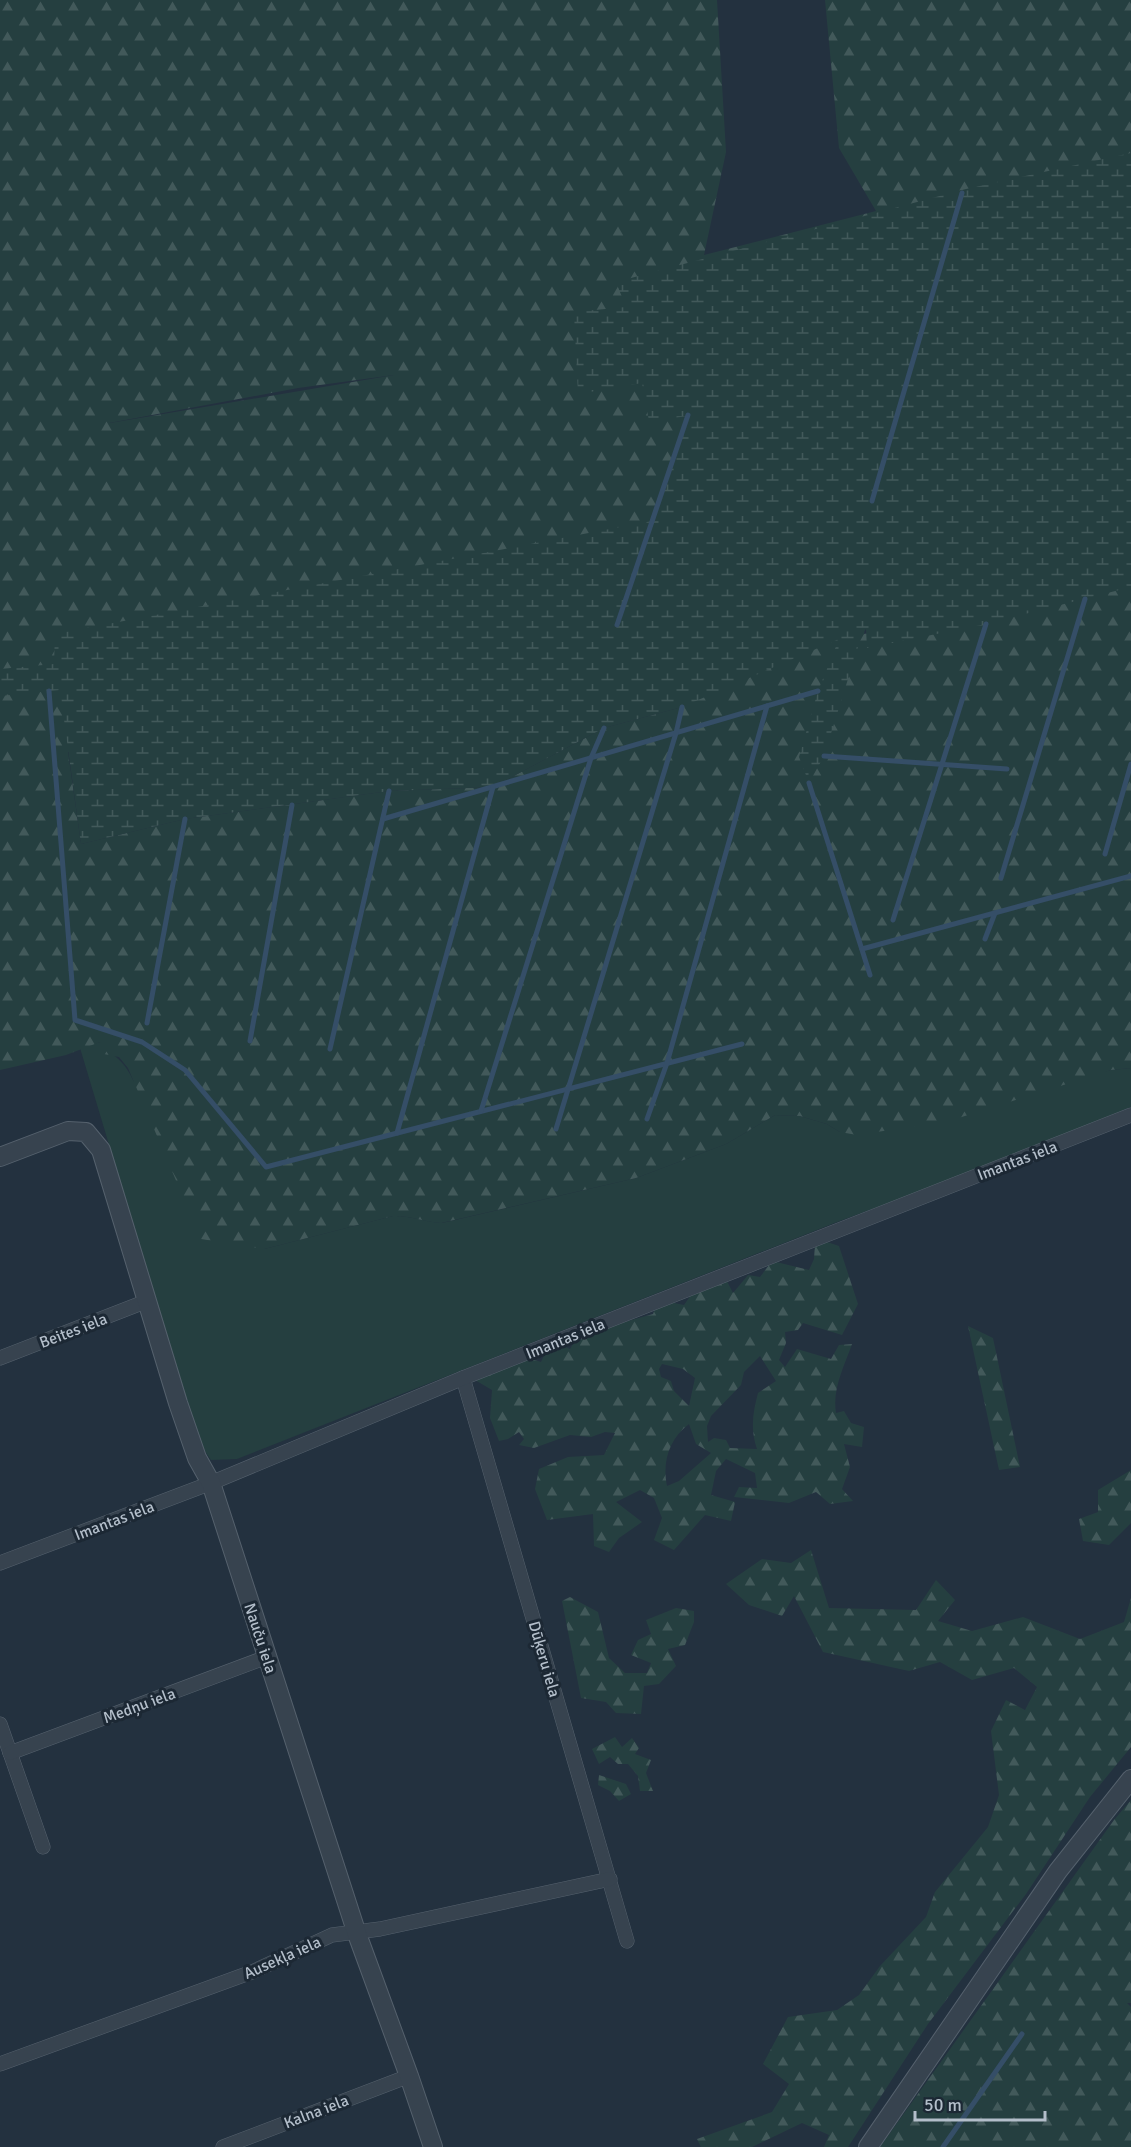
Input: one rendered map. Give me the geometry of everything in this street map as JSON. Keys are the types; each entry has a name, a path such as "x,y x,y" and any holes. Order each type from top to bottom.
{"street":[{"name":"Imantas iela","path":"0,1563 211,1483 463,1378 1131,1115"},
{"name":"Nauču iela","path":"0,1157 68,1131 86,1131 102,1150 197,1458 211,1483 357,1934 410,2076 433,2147"},
{"name":"Beites iela","path":"0,1358 147,1301"},
{"name":"Dūķeru iela","path":"463,1378 627,1941"},
{"name":"Medņu iela","path":"10,1753 267,1657"},
{"path":"0,1724 43,1847"},
{"path":"868,2147 1058,1871 1131,1779"},
{"name":"Ausekļa iela","path":"0,2064 252,1972 332,1935 357,1934 610,1879"},
{"name":"Kalna iela","path":"223,2147 410,2076"}],"green space":[{"path":"0,0 717,0 726,152 704,255 876,211 839,148 825,0 1131,0 1131,378 874,580 864,634 991,609 1131,575 1131,1068 1111,1070 949,1121 857,1135 840,1132 827,1124 800,1116 775,1115 726,1144 636,1178 441,1223 393,1216 264,1249 201,1239 128,1068 119,1057 104,1054 100,1042 66,1055 0,1070","holes":["394,375 110,423 109,423 298,388","682,707 604,728 493,787 389,791 185,819 81,844 68,752"]},
{"path":"1131,153 1131,587 986,624 867,648 866,629 862,634 824,756 809,783 799,757 818,691 839,639 682,707 604,728 493,787 389,791 185,819 81,844 60,690 0,696 0,669 54,664 55,634 652,521 688,416 649,421 642,383 578,394 574,312 626,307 616,282 966,189"},
{"path":"100,1042 126,1067 133,1080 264,1249 393,1216 442,1223 636,1178 726,1144 775,1115 800,1116 827,1124 840,1132 1111,1070 1131,1068 1131,1107 951,1180 837,1222 237,1459 211,1460 198,1441 80,1048"},
{"path":"824,1241 839,1246 858,1304 842,1335 803,1323 798,1330 785,1332 786,1343 779,1360 785,1367 797,1349 831,1359 839,1345 852,1344 840,1378 835,1404 836,1413 844,1411 851,1423 864,1427 862,1447 844,1444 850,1467 842,1489 853,1501 830,1504 816,1492 789,1503 734,1497 739,1487 757,1488 755,1473 726,1459 716,1471 711,1495 735,1502 731,1521 705,1515 674,1550 654,1540 662,1518 654,1498 640,1490 616,1502 642,1522 619,1538 609,1552 594,1546 593,1514 547,1520 535,1489 539,1469 568,1457 604,1455 615,1433 605,1432 591,1437 570,1435 534,1448 519,1445 524,1439 519,1432 508,1439 499,1441 490,1418 492,1390 475,1380 525,1357 541,1362 548,1347 560,1344 570,1349 578,1335 653,1314 656,1306 669,1302 684,1305 691,1295 727,1281 733,1293 748,1275 760,1277 772,1261 809,1270 814,1259 815,1244","holes":["760,1356 776,1381 758,1393 753,1421 757,1449 730,1448 726,1440 714,1438 708,1442 707,1426 711,1416 741,1385 744,1372","662,1364 683,1369 695,1378 689,1406 674,1391 671,1381 661,1377 659,1369","689,1424 696,1444 711,1453 679,1481 667,1486 666,1460 672,1444"]},
{"path":"968,1326 993,1338 1020,1467 999,1470"},
{"path":"1131,1470 1131,1523 1109,1545 1083,1541 1079,1519 1098,1512 1098,1490"},
{"path":"811,1550 829,1608 916,1610 936,1580 955,1600 938,1621 972,1631 1023,1617 1080,1639 1124,1622 1131,1598 1131,1747 1090,1797 1026,1894 928,2024 848,2147 824,2147 829,2135 802,2123 752,2147 701,2147 697,2139 772,2112 789,2084 763,2064 788,2017 837,2010 859,1995 880,1966 926,1917 935,1892 988,1827 999,1795 991,1731 1006,1700 1025,1710 1037,1687 1014,1668 972,1680 940,1662 909,1671 823,1652 794,1596 782,1616 749,1605 726,1584 762,1559 791,1563"},
{"path":"570,1597 598,1612 609,1658 625,1673 647,1673 651,1663 631,1655 638,1640 651,1634 646,1620 676,1608 694,1611 694,1622 685,1645 668,1649 676,1666 659,1684 644,1686 641,1714 616,1713 606,1702 581,1698 562,1601"},
{"path":"615,1737 622,1747 632,1738 639,1748 635,1754 651,1760 646,1773 653,1791 640,1791 638,1776 628,1764 618,1764 610,1757 599,1764 592,1749"},
{"path":"599,1775 626,1784 631,1794 619,1801 610,1791 598,1785"},
{"path":"1131,1800 1131,2003 1127,2003 1131,2007 1131,2147 880,2147 1114,1820"}],"waterway":[{"path":"872,501 962,193"},
{"path":"617,625 688,415"},
{"path":"1001,878 1085,599"},
{"path":"893,920 986,624"},
{"path":"49,691 75,1020 142,1042 185,1070 266,1167 742,1044"},
{"path":"383,819 818,691"},
{"path":"647,1119 667,1063 767,706"},
{"path":"556,1129 682,707"},
{"path":"481,1111 591,758 604,728"},
{"path":"824,756 1007,769"},
{"path":"1105,854 1131,764"},
{"path":"809,783 870,975"},
{"path":"397,1133 493,787"},
{"path":"330,1049 389,791"},
{"path":"250,1041 292,805"},
{"path":"147,1023 185,819"},
{"path":"862,949 1131,876"},
{"path":"985,939 995,913"},
{"path":"943,2147 1022,2034"}]}
